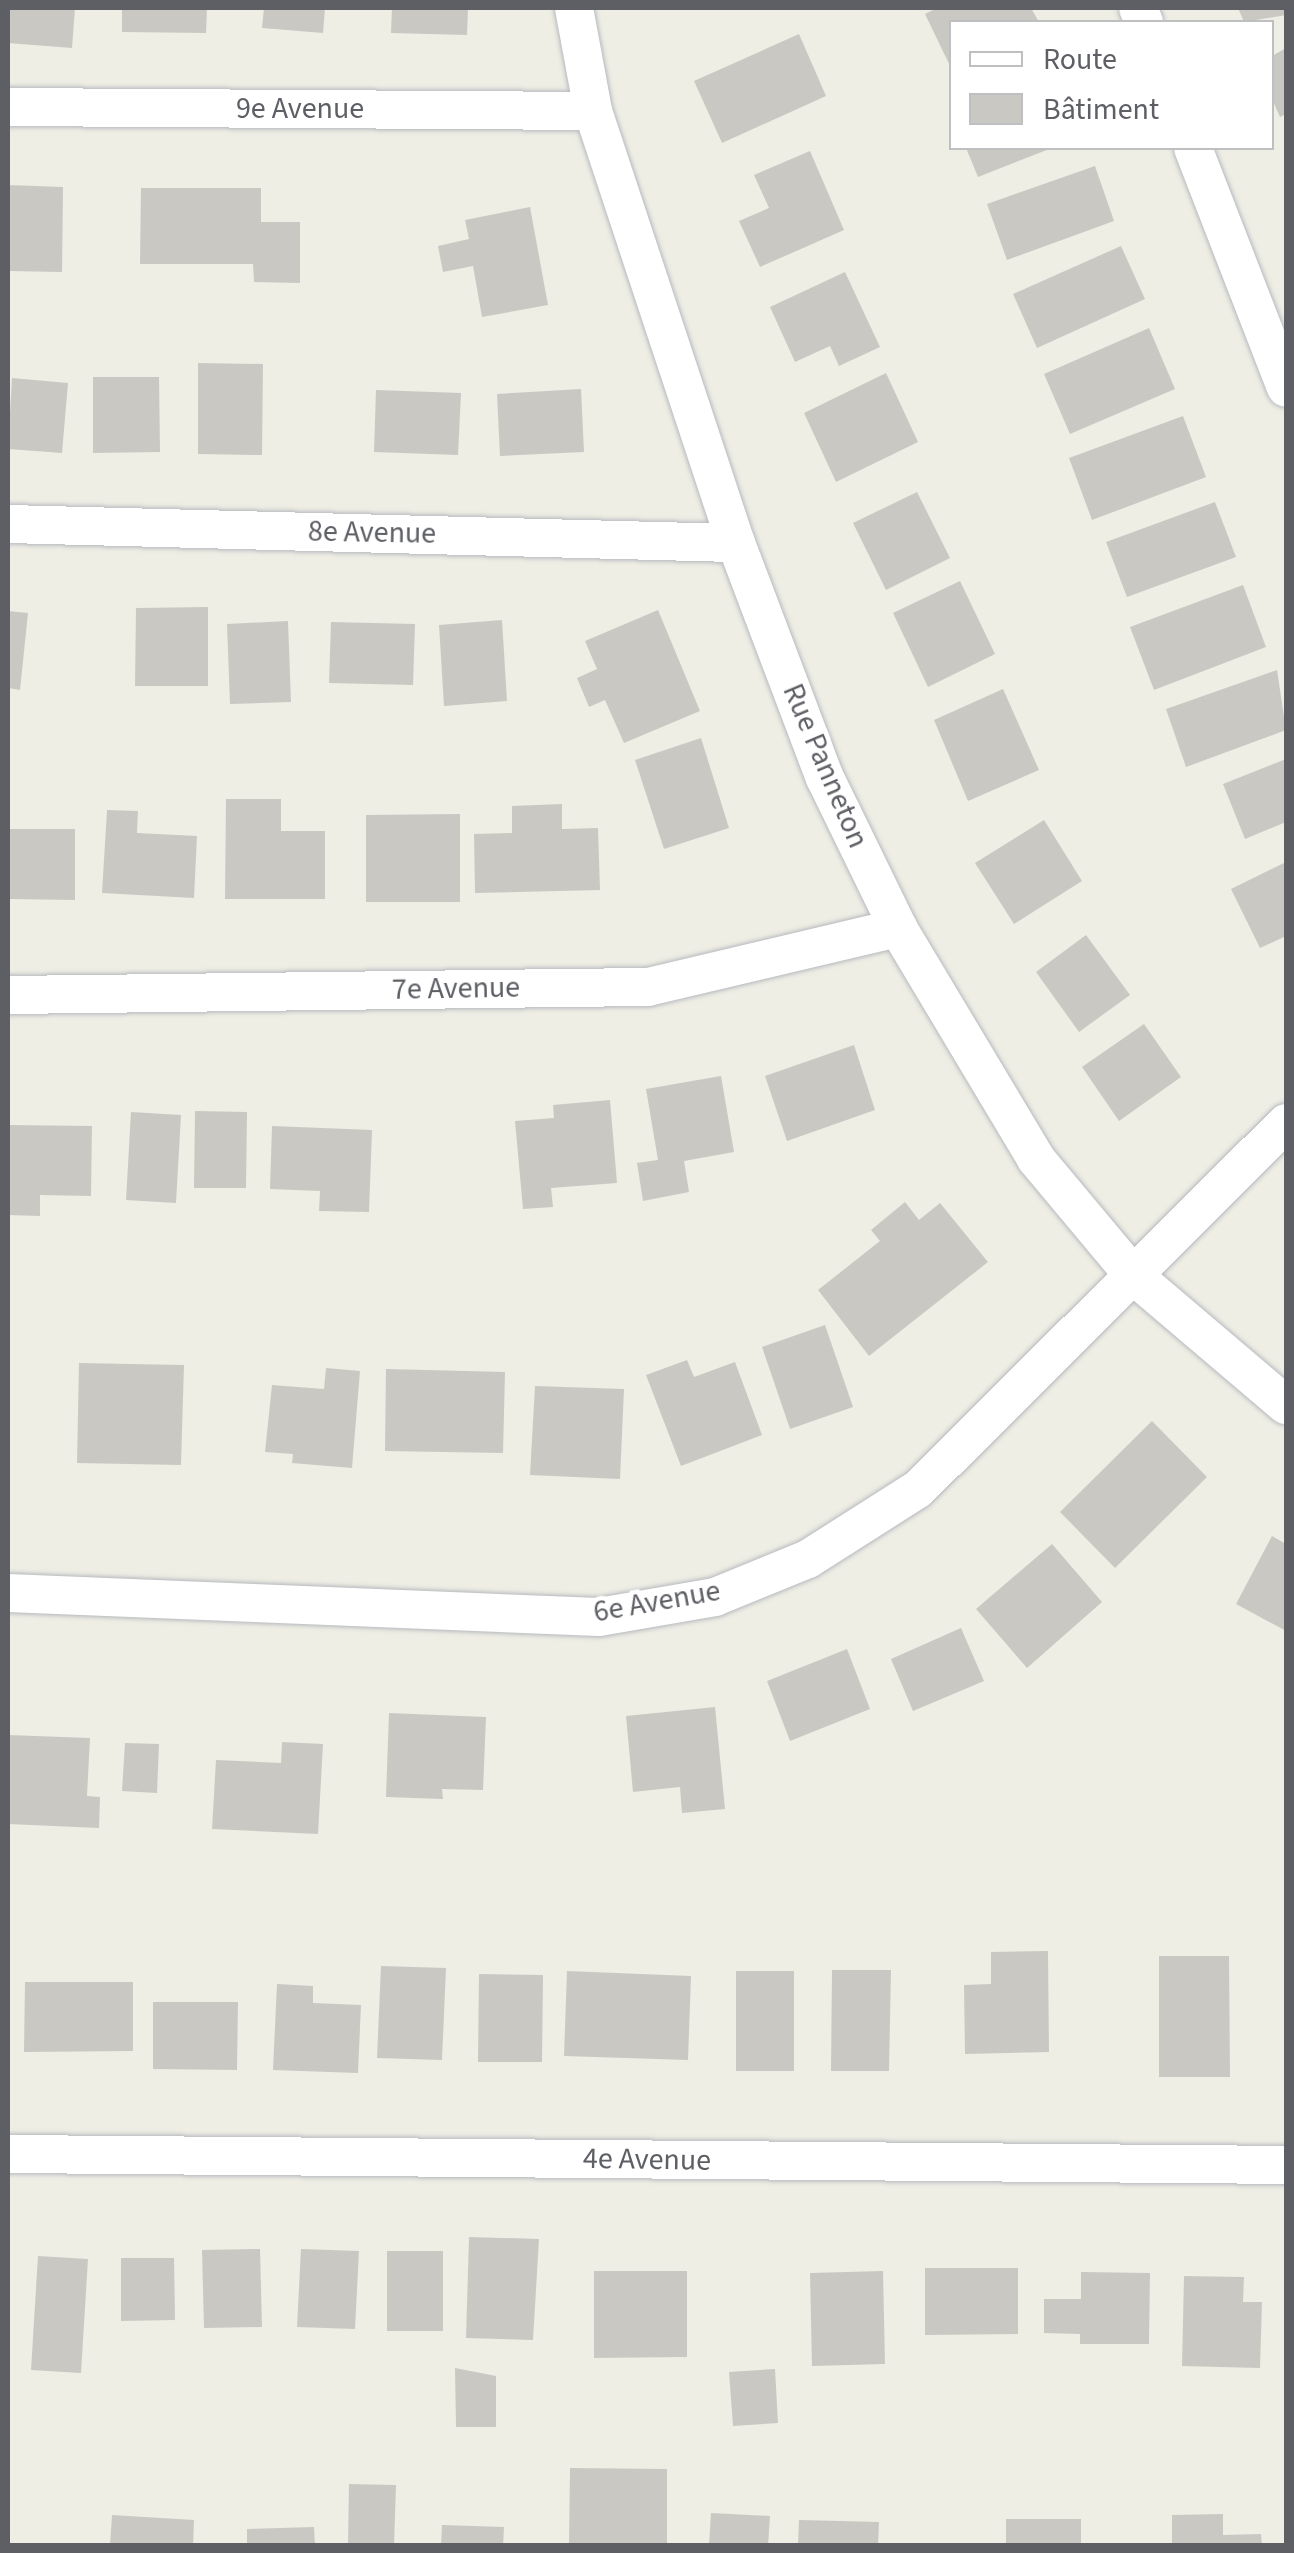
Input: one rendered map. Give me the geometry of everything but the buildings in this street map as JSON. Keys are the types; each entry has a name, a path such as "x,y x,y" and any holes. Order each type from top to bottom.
{"street":[{"name":"Rue Panneton","path":"574,8 593,111 736,542 825,778 898,928 1036,1158 1133,1275 1286,1405"},
{"name":"9e Avenue","path":"8,107 593,111"},
{"path":"1194,150 1286,388"},
{"name":"8e Avenue","path":"8,524 736,542"},
{"name":"7e Avenue","path":"8,996 648,987 898,928"},
{"name":"6e Avenue","path":"8,1593 599,1617 715,1597 808,1559 918,1489 1286,1123"},
{"name":"4e Avenue","path":"8,2154 1286,2165"}]}
